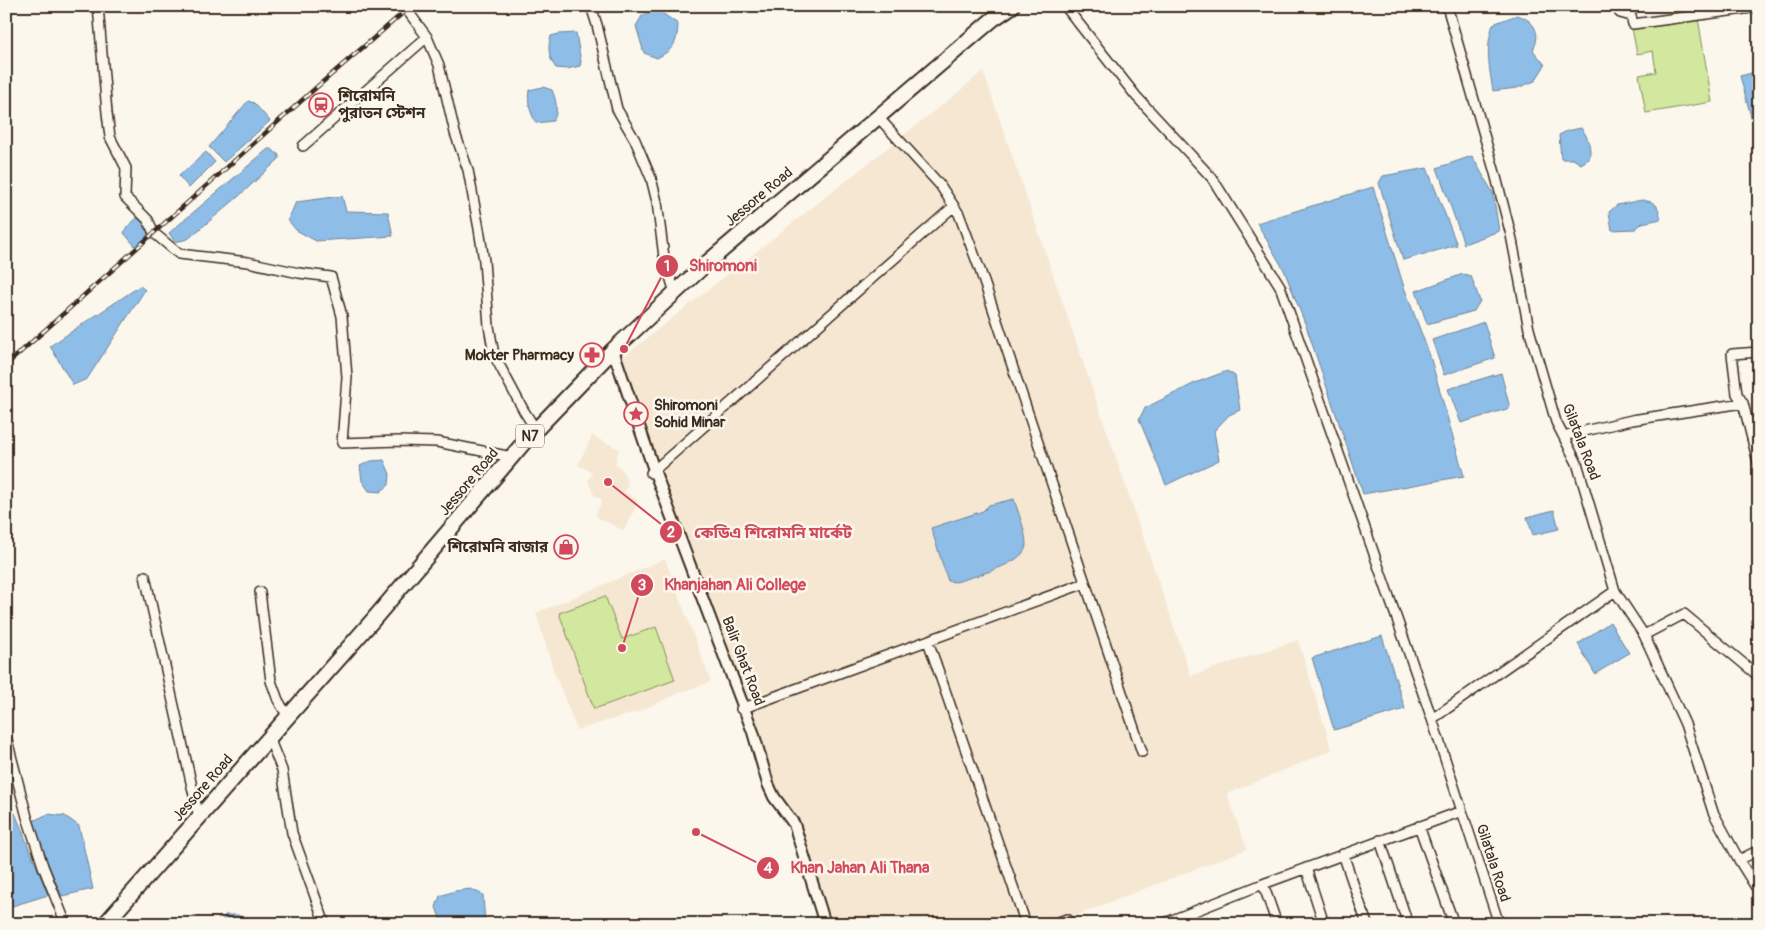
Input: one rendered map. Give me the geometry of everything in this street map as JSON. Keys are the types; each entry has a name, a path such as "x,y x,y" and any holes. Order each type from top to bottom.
{"highway":[{"name":"Jessore Road","path":"105,924 374,620 512,457 612,351 708,262 993,19 1012,6"}],"street":[{"path":"98,6 110,137 126,168 125,197 148,220 154,234 179,254 248,262 299,273 331,277 342,316 347,377 342,443 437,442 512,457"},
{"path":"404,6 427,37 439,65 455,132 468,170 482,245 489,326 494,354 536,430"},
{"path":"591,6 617,109 635,140 651,178 657,202 664,257 675,293"},
{"name":"Gilatala Road","path":"1065,6 1136,96 1212,178 1280,286 1432,719 1496,923"},
{"name":"Gilatala Road","path":"1447,6 1511,235 1529,329 1556,422 1577,463 1614,591 1644,635 1685,724 1713,812 1759,892"},
{"path":"1616,6 1620,13 1631,16 1633,24 1759,6"},
{"path":"303,146 427,37"},
{"path":"878,117 940,185 959,214 980,270 1142,752"},
{"path":"653,471 954,206"},
{"name":"Balir Ghat Road","path":"612,351 653,471 743,708 764,786 770,799 792,826 824,924"},
{"path":"1759,352 1732,354 1737,394 1743,403 1759,466"},
{"path":"1564,436 1632,420 1743,403"},
{"path":"144,576 199,818"},
{"path":"743,708 1085,584"},
{"path":"1432,719 1614,591"},
{"path":"260,592 271,681 278,700 288,717"},
{"path":"1644,635 1684,614 1756,674 1759,680"},
{"path":"928,641 1026,924"},
{"path":"6,736 26,817 66,924"},
{"path":"269,738 282,770 292,832 325,924"},
{"path":"1162,924 1263,884 1462,811"},
{"path":"1419,826 1454,924"},
{"path":"1380,840 1408,924"},
{"path":"1739,860 1759,850"},
{"path":"1343,854 1367,924"},
{"path":"1306,868 1324,924"},
{"path":"1263,884 1277,924"},
{"path":"1053,924 1067,919 1068,924"}],"shaded area":[{"path":"983,71 1191,676 1298,640 1332,750 1227,794 1247,849 1054,924 825,924 794,824 774,797 618,361"},
{"path":"592,436 619,449 615,464 622,469 628,484 624,492 638,502 625,528 622,530 595,516 602,500 594,495 588,481 592,472 578,465"},
{"path":"665,559 711,682 682,692 637,712 577,730 554,672 536,613"}],"green space":[{"path":"1621,6 1678,6 1624,11"},
{"path":"1698,18 1712,102 1646,113 1639,75 1656,72 1653,51 1637,54 1632,28"},
{"path":"605,596 622,639 656,627 675,680 594,709 559,613"}],"water":[{"path":"651,11 662,13 678,24 674,45 657,58 644,53 636,26 642,16"},
{"path":"1517,15 1528,20 1535,28 1537,38 1533,50 1545,65 1535,81 1517,88 1493,91 1488,50 1493,24"},
{"path":"576,33 580,66 567,69 556,68 549,53 551,36"},
{"path":"1759,71 1759,146 1740,76"},
{"path":"543,87 552,90 556,101 556,114 553,121 536,123 528,99 529,90"},
{"path":"248,101 254,103 270,121 224,162 209,147"},
{"path":"1581,128 1589,143 1589,159 1581,164 1573,159 1561,159 1559,135"},
{"path":"268,149 279,155 279,159 188,239 175,242 169,233"},
{"path":"206,152 215,162 189,188 179,176"},
{"path":"1472,156 1493,193 1499,231 1464,244 1437,168"},
{"path":"1427,168 1457,245 1403,260 1379,183 1383,176"},
{"path":"1373,187 1404,287 1430,356 1464,476 1363,494 1306,326 1284,270 1257,223"},
{"path":"342,196 346,211 388,212 393,236 316,241 296,230 288,220 296,202"},
{"path":"1642,200 1656,205 1661,219 1642,223 1636,229 1612,230 1609,212 1617,205"},
{"path":"137,218 145,224 148,232 145,240 138,247 124,233 127,227"},
{"path":"1463,274 1471,276 1480,301 1474,311 1427,324 1416,291"},
{"path":"140,286 145,290 87,379 73,385 50,346"},
{"path":"1484,322 1495,358 1444,375 1432,340"},
{"path":"1227,371 1235,376 1240,410 1229,415 1214,431 1219,460 1166,485 1139,419 1145,408 1195,383"},
{"path":"1501,373 1510,408 1461,423 1448,389"},
{"path":"384,460 390,474 389,485 380,492 369,491 362,481 360,466 371,461"},
{"path":"1014,499 1025,533 1026,545 1024,552 1008,564 997,569 956,582 948,581 931,528 983,511 989,505"},
{"path":"1554,510 1559,529 1533,535 1527,517"},
{"path":"1610,622 1629,653 1595,674 1578,644"},
{"path":"1382,636 1405,709 1334,730 1312,658"},
{"path":"15,813 48,895 6,908 6,815"},
{"path":"48,814 65,816 79,826 93,889 62,896 42,850 33,821"},
{"path":"471,889 483,895 485,924 442,924 436,907 440,896 455,891"},
{"path":"225,915 238,915 248,922 261,920 263,924 221,924"}],"railway":[{"path":"6,365 318,86 411,6"}],"place":[{"name":"শিরোমনি পুরাতন স্টেশন","path":"321,105"},
{"name":"Shiromoni","path":"624,349"},
{"name":"Mokter Pharmacy","path":"592,355"},
{"name":"Shiromoni Sohid Minar","path":"636,414"},
{"name":"কেডিএ শিরোমনি মার্কেট","path":"608,482"},
{"name":"শিরোমনি বাজার","path":"566,547"},
{"name":"Khanjahan Ali College","path":"622,648"},
{"name":"Khan Jahan Ali Thana","path":"696,832"}]}
